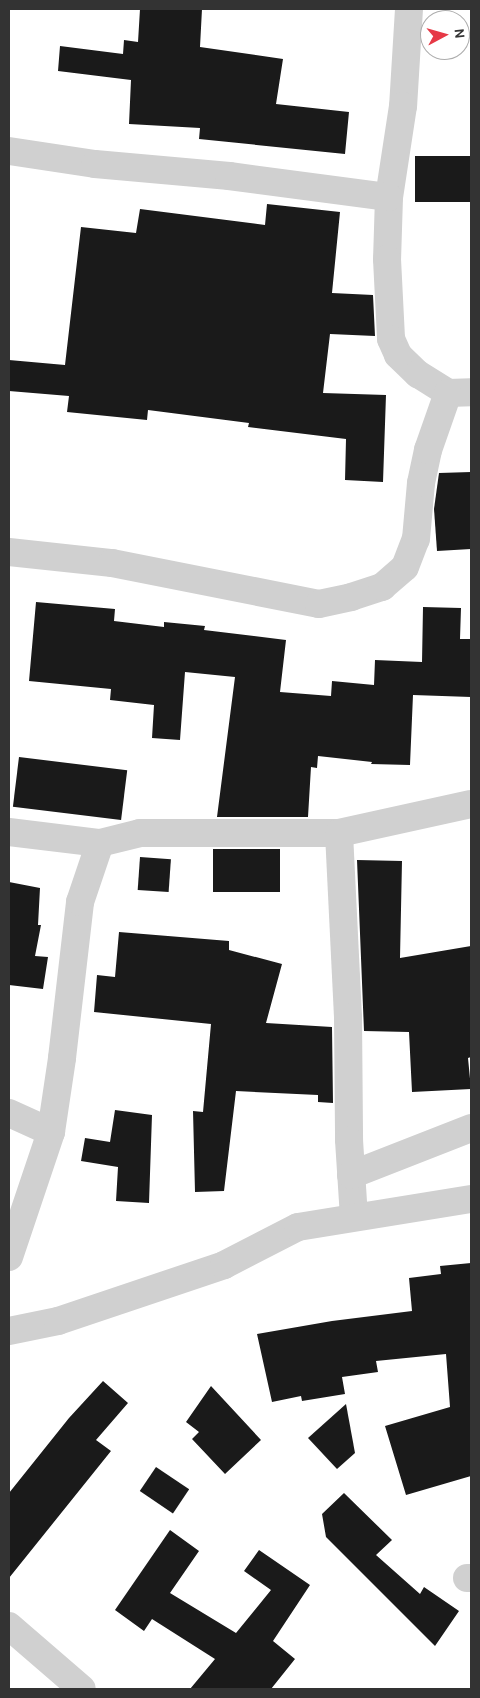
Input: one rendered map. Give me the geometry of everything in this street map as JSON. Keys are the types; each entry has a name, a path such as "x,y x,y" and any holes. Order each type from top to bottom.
{"street":[{"path":"9,552 112,563 319,604 351,597 382,587 405,567 416,538 423,474 428,450 460,393 418,374 398,355 391,339 387,259 389,197 403,106 410,9"},
{"path":"9,151 95,164 229,176 389,197"},
{"path":"9,832 100,843 140,833 339,833 471,804"},
{"path":"339,833 348,1017 351,1174 354,1217"},
{"path":"9,1257 51,1132 62,1058 80,902 100,843"},
{"path":"9,1113 51,1132"},
{"path":"351,1174 471,1128"},
{"path":"9,1331 58,1322 224,1265 298,1227 471,1199"},
{"path":"9,1626 82,1689"}],"building":[{"path":"140,9 202,9 200,47 283,59 276,104 349,112 345,154 199,139 200,128 129,124 131,80 58,71 60,46 123,54 124,40 138,42"},
{"path":"415,156 471,156 471,202 415,202"},
{"path":"267,204 340,212 332,293 373,295 375,336 330,334 323,393 386,395 383,482 345,480 346,439 248,427 249,423 148,410 147,420 67,412 69,396 9,391 9,360 65,365 81,227 136,233 140,209 265,225"},
{"path":"471,472 471,549 437,551 434,509 439,473"},
{"path":"36,602 115,609 114,621 164,627 164,622 205,626 204,630 286,640 280,692 331,696 332,681 374,685 375,660 422,662 423,607 461,608 460,639 471,639 471,697 413,695 410,765 371,764 372,762 318,756 317,768 311,767 308,817 217,817 235,677 185,672 180,740 152,738 154,705 110,700 111,689 29,681"},
{"path":"19,757 127,770 121,820 13,807"},
{"path":"213,849 280,849 280,892 213,892"},
{"path":"140,857 171,859 169,892 138,890"},
{"path":"357,860 402,861 400,958 471,946 471,1057 468,1058 471,1089 412,1092 409,1032 364,1031"},
{"path":"9,882 40,888 38,925 41,925 35,956 48,957 43,989 9,985"},
{"path":"119,932 229,941 229,950 282,964 266,1023 332,1027 333,1103 318,1102 318,1095 236,1091 224,1191 195,1192 193,1111 203,1112 211,1024 94,1012 97,975 115,977"},
{"path":"115,1110 152,1115 149,1203 116,1201 118,1167 81,1161 85,1138 110,1142"},
{"path":"471,1263 471,1476 406,1495 385,1426 450,1407 446,1354 376,1361 378,1372 342,1377 345,1394 302,1401 301,1396 272,1402 257,1334 332,1321 412,1311 409,1278 441,1274 440,1266"},
{"path":"103,1381 128,1403 96,1440 111,1451 9,1578 9,1493 69,1418"},
{"path":"211,1386 261,1440 225,1474 192,1439 199,1432 186,1422"},
{"path":"346,1404 355,1453 337,1469 308,1438"},
{"path":"156,1467 189,1489 173,1513 140,1491"},
{"path":"344,1493 392,1540 376,1555 420,1594 424,1587 459,1611 435,1646 326,1537 322,1514"},
{"path":"170,1530 199,1551 170,1593 236,1633 271,1590 244,1571 259,1550 310,1585 273,1641 295,1659 271,1689 190,1689 215,1659 152,1619 144,1631 115,1610"}]}
